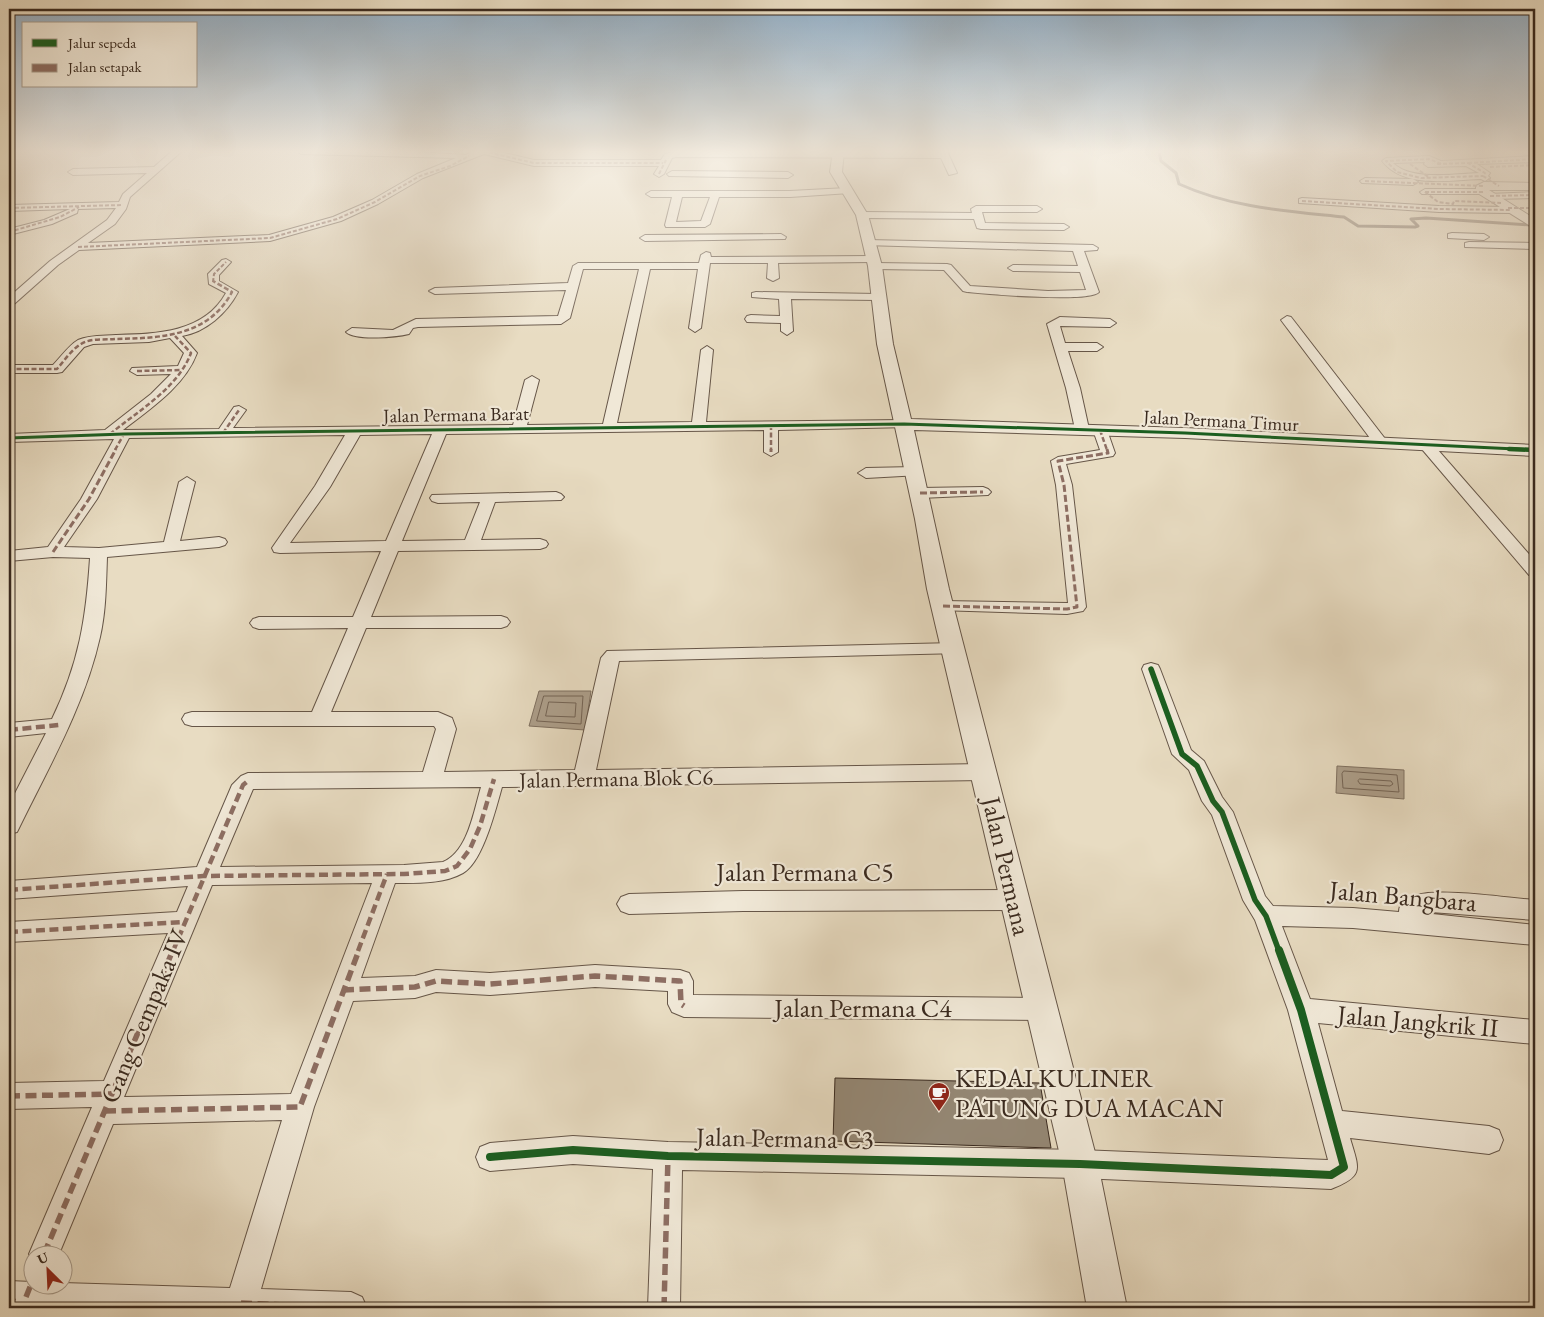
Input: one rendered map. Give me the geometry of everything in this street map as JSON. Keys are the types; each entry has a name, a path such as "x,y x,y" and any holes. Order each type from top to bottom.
{"street":[{"path":"9,232 60,217 69,212"},
{"path":"9,303 54,263 111,222 117,212"},
{"path":"78,246 270,238 336,219 351,212"},
{"path":"673,212 670,225 705,224 709,212"},
{"path":"976,212 981,226 1064,227"},
{"path":"1517,212 1535,225"},
{"path":"862,214 977,216"},
{"name":"Jalan Permana","path":"862,214 874,262 885,344 943,606 955,649 1013,900 1080,1164 1107,1308"},
{"path":"1452,236 1487,238 1501,242 1505,246"},
{"path":"645,238 782,237"},
{"path":"695,328 707,238"},
{"path":"868,243 1093,248"},
{"path":"1469,245 1535,246"},
{"path":"352,332 393,334 405,331 408,326 416,323 561,320 564,318 577,267 580,266 646,266 773,260 874,262 947,266 967,289 1048,294 1091,293 1093,292 1077,248"},
{"path":"772,278 773,260"},
{"path":"9,369 57,369 80,344 92,340 175,336 190,331 224,306 232,292 213,282 214,274 226,262"},
{"path":"609,427 646,266"},
{"path":"1013,268 1084,269"},
{"path":"435,291 572,286"},
{"path":"756,295 878,297"},
{"path":"751,319 787,325 785,295"},
{"path":"1287,320 1381,443"},
{"path":"943,606 1067,609 1077,607 1064,485 1058,462 1108,453 1091,430 1060,347 1054,322 1110,323"},
{"path":"54,552 89,499 116,434 182,370 191,353 175,336"},
{"path":"1060,347 1097,347"},
{"path":"699,426 707,350"},
{"path":"138,371 182,370"},
{"path":"519,428 532,380"},
{"path":"224,433 239,410"},
{"name":"Jalan Permana Barat","path":"9,438 116,434 904,424"},
{"name":"Jalan Permana Timur","path":"904,424 1091,430 1535,450"},
{"path":"771,425 771,452"},
{"path":"319,718 441,430"},
{"path":"355,431 322,487 279,547 284,549 540,544"},
{"path":"1426,445 1535,571"},
{"path":"866,473 983,492"},
{"path":"171,545 187,482"},
{"path":"438,498 556,498"},
{"path":"471,545 489,498"},
{"path":"9,556 54,552 100,553 219,542"},
{"path":"9,826 60,725 79,677 92,636 100,553"},
{"path":"259,623 501,622"},
{"path":"584,778 610,658 614,655 955,649"},
{"path":"1151,669 1182,754 1197,766 1213,801 1222,812 1255,900 1266,916 1301,1010 1333,1123 1489,1140"},
{"path":"192,719 438,719 445,723 446,729 431,780"},
{"path":"9,730 60,725"},
{"name":"Jalan Permana Blok C6","path":"248,780 431,780 984,772"},
{"path":"9,890 203,876 387,874 445,871 457,866 470,850 480,826 494,779"},
{"name":"Gang Cempaka IV","path":"48,1244 203,876 243,785 248,780"},
{"path":"241,1303 300,1107 387,874"},
{"name":"Jalan Permana C5","path":"628,904 743,901 1013,900"},
{"path":"1412,924 1411,909 1418,904 1431,902 1535,910"},
{"name":"Jalan Bangbara","path":"1266,916 1353,918 1535,935"},
{"path":"9,932 184,922"},
{"name":"Jalan Permana C4","path":"343,990 415,987 436,981 490,984 595,976 680,981 680,1004 684,1006 1042,1009"},
{"name":"Jalan Jangkrik II","path":"1301,1010 1535,1032"},
{"path":"9,1096 108,1103 300,1107"},
{"name":"Jalan Permana C3","path":"490,1158 531,1152 572,1150 668,1156 1080,1164 1331,1175 1344,1167 1333,1123"},
{"path":"664,1308 668,1156"},
{"path":"18,1296 351,1308"}],"water":[{"path":"539,691 591,691 585,730 529,726"},
{"path":"1337,766 1404,770 1404,799 1336,793"}],"building":[{"name":"KEDAI KULINER PATUNG DUA MACAN","path":"835,1078 1040,1083 1051,1148 833,1141"}],"waterway":[{"path":"1303,212 1344,217 1358,226 1415,227 1418,226 1411,219 1426,218 1531,225"}],"marked path":[{"path":"9,232 60,217 69,212"},
{"path":"78,247 270,238 337,219 352,212"},
{"path":"9,369 57,369 80,344 91,340 149,338 190,331 224,307 232,292 213,282 214,274 226,262"},
{"path":"110,434 169,385 180,373 191,353 175,336"},
{"path":"137,371 182,370"},
{"path":"223,433 239,410"},
{"path":"771,425 771,452"},
{"path":"943,606 1067,609 1077,607 1064,485 1058,461 1108,453 1100,430"},
{"path":"53,552 89,499 124,434"},
{"path":"920,493 983,492"},
{"path":"9,730 59,725"},
{"path":"9,890 203,876 404,874 445,871 457,866 470,849 480,826 494,779"},
{"path":"48,1244 243,785 248,781"},
{"path":"105,1111 300,1107 387,874"},
{"path":"9,932 183,922"},
{"path":"343,990 415,987 436,981 490,984 595,976 680,981 681,1004 684,1006"},
{"path":"9,1096 112,1094"},
{"path":"664,1308 668,1156"},
{"path":"9,1308 14,1297"},
{"path":"241,1303 351,1308"}],"cycle path":[{"path":"9,438 124,434 904,424 1185,433 1535,450"},
{"path":"490,1157 531,1152 573,1150 668,1156 1080,1164 1331,1175 1344,1167 1301,1010 1266,916 1255,900 1222,812 1213,801 1197,766 1182,754 1151,669"}],"place":[{"name":"KEDAI KULINER PATUNG DUA MACAN","path":"939,1112"}]}
